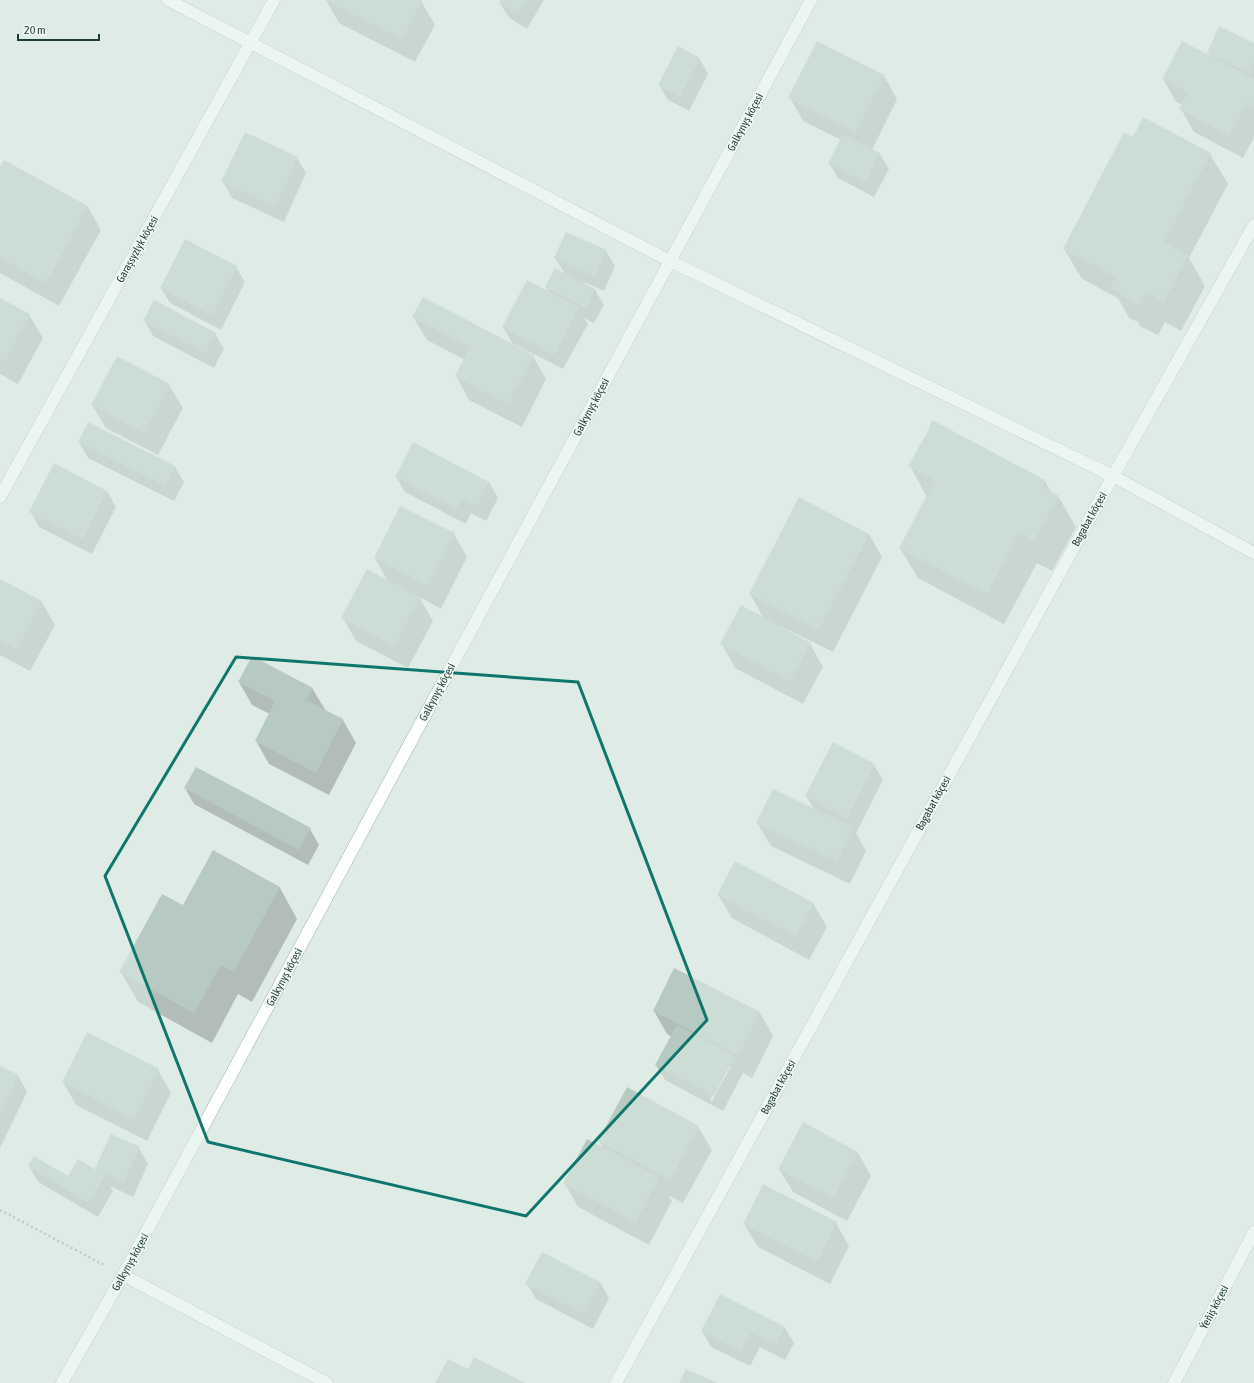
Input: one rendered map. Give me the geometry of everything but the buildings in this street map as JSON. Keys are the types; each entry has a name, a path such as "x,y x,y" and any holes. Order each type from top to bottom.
{"street":[{"path":"168,0 670,261 1112,476 1254,553"},
{"name":"Garaşsyzlyk köçesi","path":"0,497 274,0"},
{"name":"Galkynyş köçesi","path":"62,1383 123,1275 811,0"},
{"name":"Bagabat köçesi","path":"616,1383 1112,476 1254,224"},
{"name":"Ýeňiş köçesi","path":"1174,1383 1254,1232"},
{"path":"123,1275 327,1383"}],"path":[{"path":"0,1210 123,1275"}],"highlighted area":[{"path":"236,657 578,682 707,1020 526,1216 208,1142 105,876"}]}
